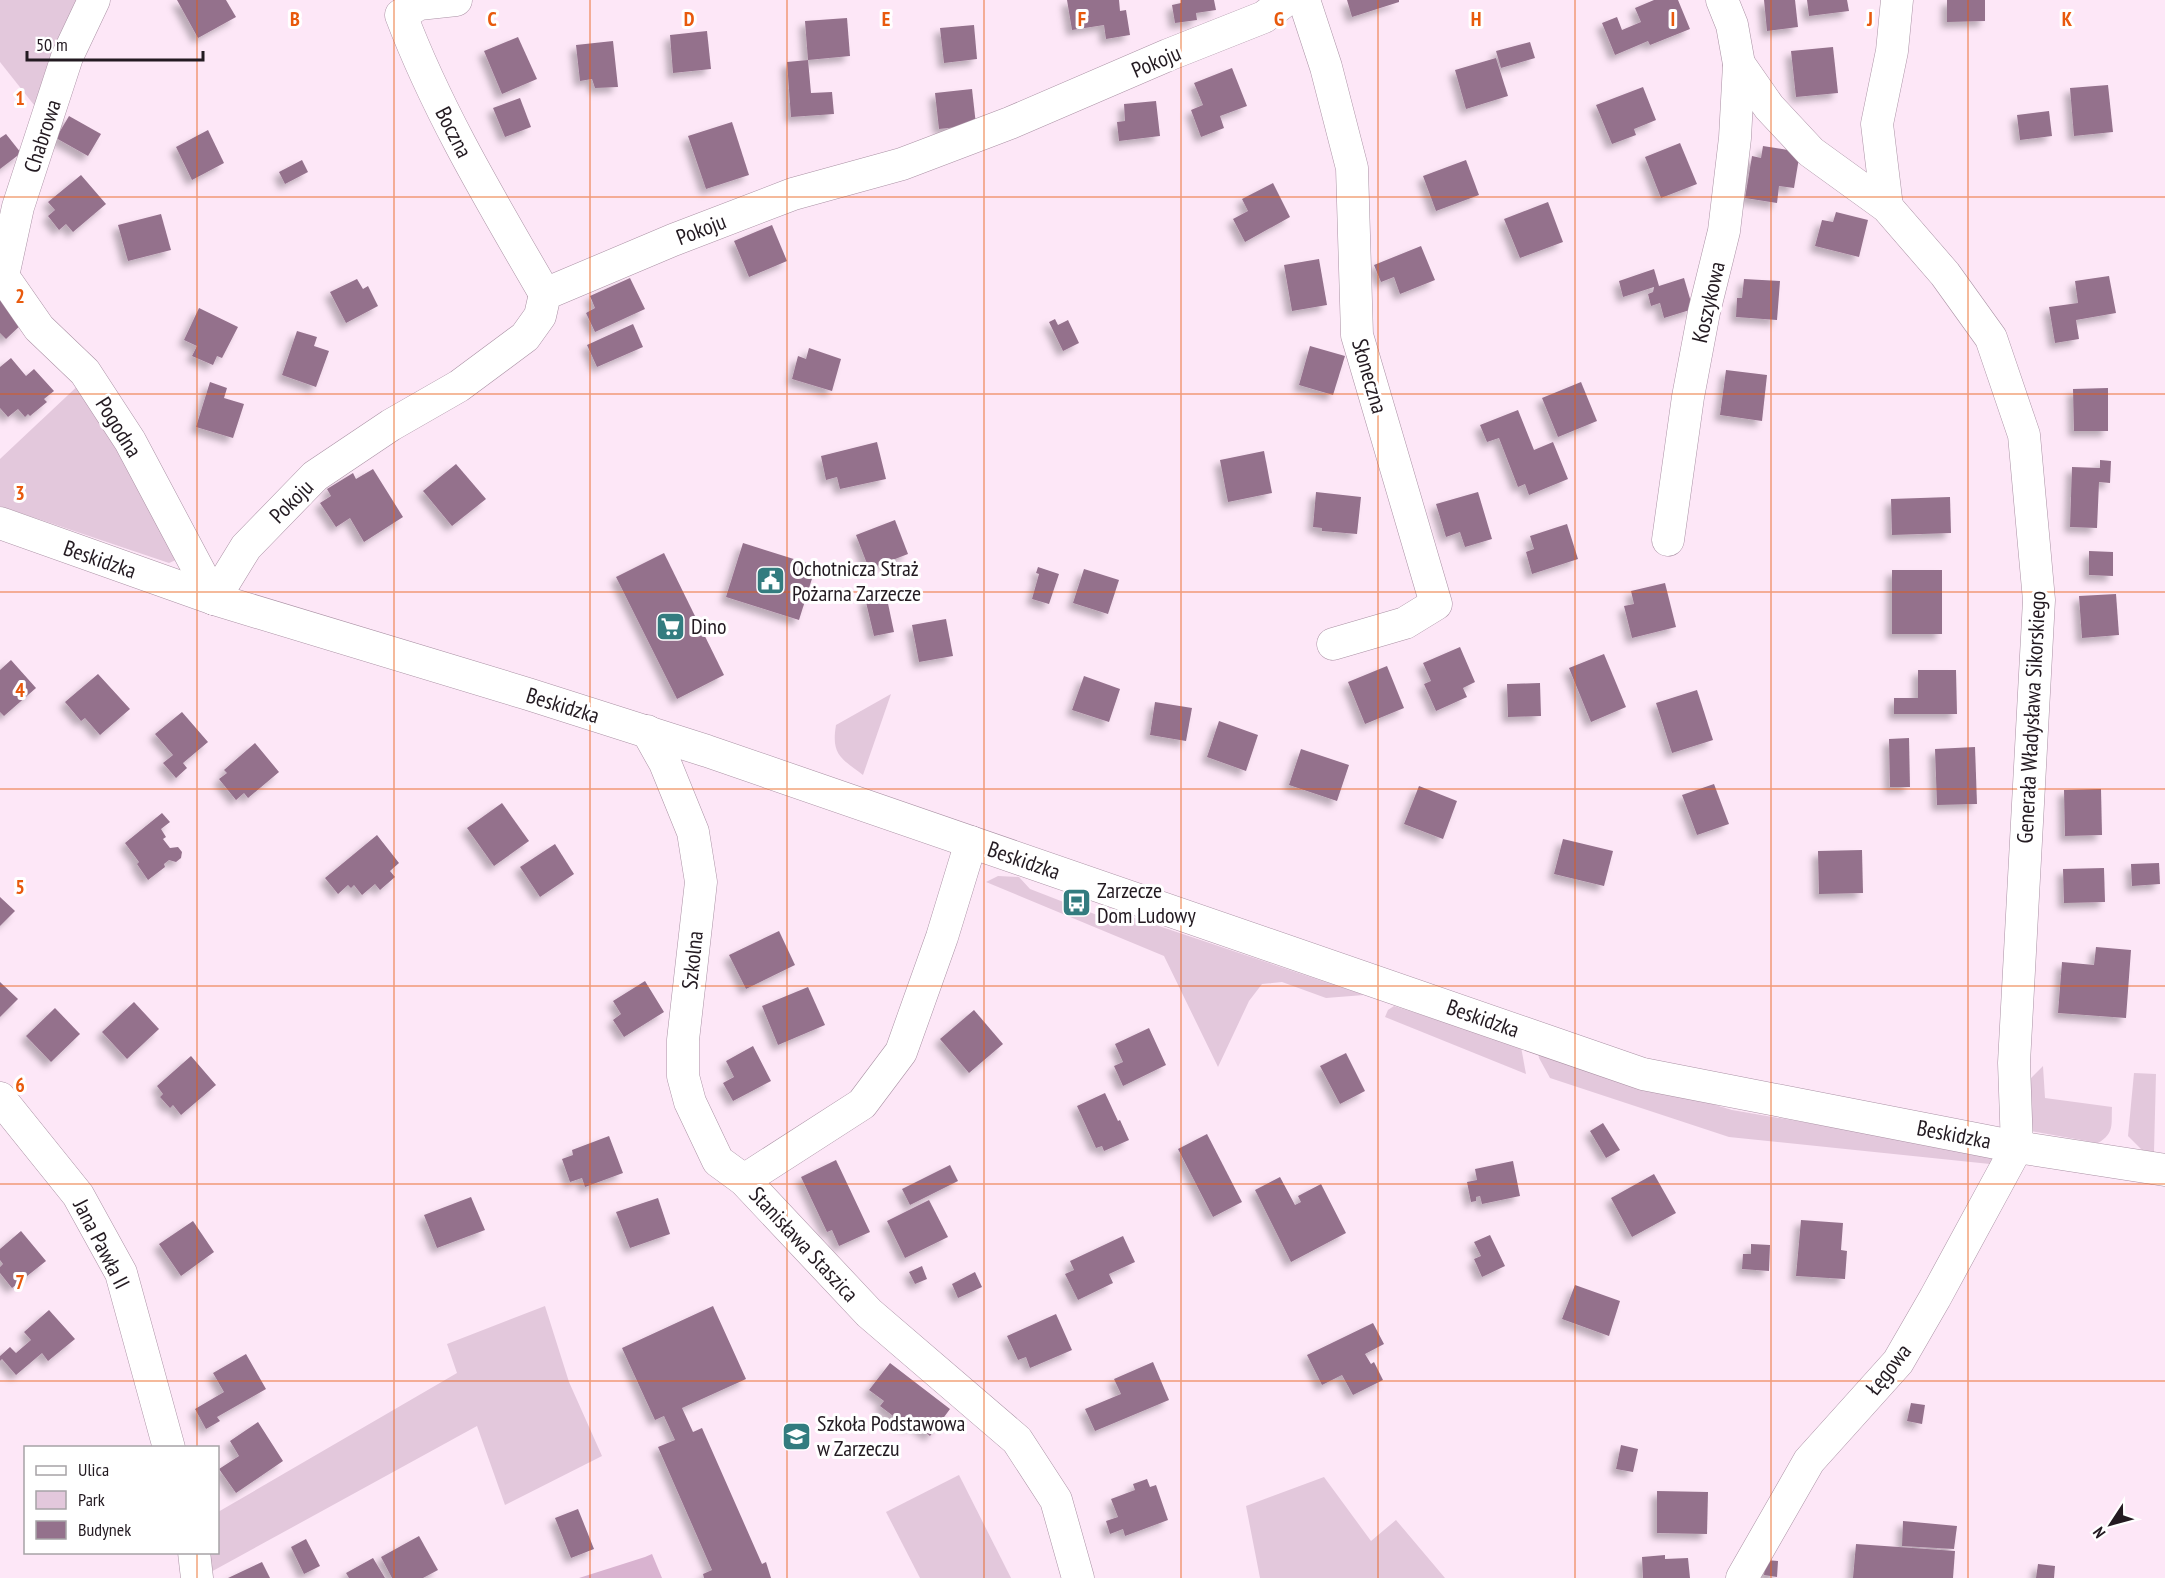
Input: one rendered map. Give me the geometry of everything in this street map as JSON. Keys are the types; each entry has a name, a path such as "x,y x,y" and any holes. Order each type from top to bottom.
{"street":[{"name":"Chabrowa","path":"1,274 18,207 58,85 94,0"},
{"name":"Boczna","path":"456,0 397,8 418,59 471,167 544,294"},
{"name":"Pokoju","path":"214,599 246,547 315,476 391,425 459,387 525,337 540,316 544,294 793,194 902,164 1010,123 1264,17 1286,0"},
{"name":"Słoneczna","path":"1304,0 1326,67 1352,168 1357,335 1436,604 1405,623 1333,644"},
{"name":"Generała Władysława Sikorskiego","path":"1722,0 1732,26 1739,64 1769,107 1812,152 1887,207 1945,274 1991,338 2024,435 2039,600 2014,1054 2017,1147"},
{"path":"1887,207 1877,124 1892,51 1897,0"},
{"name":"Koszykowa","path":"1668,540 1690,386 1704,312 1724,231 1735,138 1739,64"},
{"name":"Pogodna","path":"1,274 39,328 85,372 130,441 214,599"},
{"name":"Beskidzka","path":"0,523 214,599 647,731 1643,1074 2017,1147 2165,1170"},
{"name":"Szkolna","path":"647,731 665,764 693,832 701,882 683,1040 683,1076 690,1102 718,1161 744,1180"},
{"name":"Stanisława Staszica","path":"971,842 942,937 901,1052 862,1104 744,1180 869,1313 1017,1440 1056,1500 1078,1578"},
{"name":"Jana Pawła II","path":"0,1098 78,1195 121,1273 168,1446"},
{"name":"Łęgowa","path":"1742,1578 1809,1461 1898,1362 2017,1147"},
{"path":"194,1554 197,1578"}],"green space":[{"path":"0,0 84,0 42,115 0,62"},
{"path":"84,380 178,559 169,563 0,506 0,459"},
{"path":"891,694 863,775 839,755 835,743 836,725"},
{"path":"998,876 1019,877 1030,889 1110,920 1135,918 1364,995 1326,998 1282,982 1262,984 1249,1001 1218,1067 1164,956 986,882"},
{"path":"1394,1006 1521,1047 1526,1074 1385,1017 1388,1010"},
{"path":"1538,1051 1732,1110 1995,1155 1990,1164 1729,1137 1550,1078 1539,1058"},
{"path":"2043,1066 2045,1098 2112,1107 2111,1128 2107,1136 2098,1143 2031,1131 2029,1080"},
{"path":"2134,1073 2156,1074 2154,1152 2142,1150 2128,1136"},
{"path":"545,1306 569,1382 602,1456 505,1505 477,1426 209,1573 205,1554 219,1554 219,1511 457,1373 447,1344"},
{"path":"959,1475 1011,1578 920,1578 886,1512"},
{"path":"1324,1477 1371,1541 1396,1520 1445,1578 1260,1578 1246,1506"}],"shaded area":[{"path":"652,1554 662,1578 579,1578 645,1557"}],"building":[{"path":"177,0 226,0 236,17 198,38"},
{"path":"1067,0 1119,0 1120,11 1126,10 1130,35 1106,39 1104,25 1072,30"},
{"path":"1181,0 1214,0 1216,10 1196,13 1197,20 1175,23 1172,5 1181,3"},
{"path":"1347,0 1399,0 1399,2 1352,17"},
{"path":"1654,0 1678,0 1690,29 1650,45 1648,41 1615,55 1602,23 1617,17 1622,30 1641,22 1635,8"},
{"path":"1764,0 1795,0 1798,27 1767,31"},
{"path":"1807,0 1847,0 1849,11 1809,16"},
{"path":"1947,0 1985,0 1985,21 1947,22"},
{"path":"847,18 850,56 808,60 805,21"},
{"path":"974,25 977,59 944,63 940,28"},
{"path":"707,31 711,69 673,73 670,35"},
{"path":"518,37 537,79 502,94 484,51"},
{"path":"613,41 618,87 595,88 592,79 580,81 576,45"},
{"path":"1530,42 1535,58 1501,68 1496,51"},
{"path":"1833,47 1838,93 1796,97 1791,51"},
{"path":"1496,58 1508,96 1466,109 1455,70"},
{"path":"808,60 811,93 832,92 834,114 791,117 787,62"},
{"path":"1232,68 1247,106 1220,116 1224,128 1201,137 1191,110 1203,105 1194,83"},
{"path":"2108,85 2113,132 2074,136 2070,88"},
{"path":"1643,87 1656,120 1634,129 1636,135 1612,144 1596,105"},
{"path":"972,89 976,125 939,129 935,93"},
{"path":"520,98 531,127 505,137 493,108"},
{"path":"1156,101 1160,136 1119,141 1117,122 1125,121 1124,104"},
{"path":"2049,111 2052,136 2020,140 2017,115"},
{"path":"69,116 101,134 88,156 56,138"},
{"path":"732,122 749,175 706,189 688,136"},
{"path":"208,130 224,163 192,180 176,147"},
{"path":"6,134 21,153 0,169 0,138"},
{"path":"1680,143 1697,184 1661,198 1645,157"},
{"path":"1763,146 1800,152 1794,188 1779,186 1777,203 1745,198 1752,156 1761,158"},
{"path":"302,160 308,172 285,184 279,172"},
{"path":"1466,160 1479,195 1436,211 1423,176"},
{"path":"81,175 106,204 73,232 66,224 59,230 48,216 55,210 48,202"},
{"path":"1273,183 1290,217 1245,242 1233,219 1248,211 1242,199"},
{"path":"1548,202 1563,242 1520,258 1504,219"},
{"path":"1836,212 1868,220 1859,257 1815,246 1822,220 1833,222"},
{"path":"161,214 171,250 128,261 118,225"},
{"path":"772,225 787,261 749,277 734,241"},
{"path":"1421,246 1435,280 1400,294 1394,277 1381,282 1374,265"},
{"path":"1319,259 1327,305 1292,311 1284,265"},
{"path":"1654,269 1659,286 1684,278 1693,309 1664,318 1660,303 1651,306 1648,294 1653,292 1654,287 1623,297 1619,281"},
{"path":"2109,276 2116,313 2076,320 2079,339 2055,343 2049,307 2078,303 2075,281"},
{"path":"630,278 645,309 595,332 586,313 595,308 590,296"},
{"path":"357,279 363,289 368,286 378,306 346,323 330,292"},
{"path":"1744,279 1780,281 1777,320 1736,317 1737,298 1742,298"},
{"path":"0,300 23,323 6,339 0,333"},
{"path":"199,308 238,327 222,358 217,356 213,365 192,356 197,346 184,340"},
{"path":"1055,319 1058,325 1068,320 1079,343 1063,351 1049,322"},
{"path":"633,324 643,347 597,367 587,345"},
{"path":"297,331 317,337 314,346 329,351 316,387 282,375"},
{"path":"1310,346 1345,356 1333,395 1299,385"},
{"path":"809,348 841,359 832,391 792,379 798,356 806,359"},
{"path":"11,358 26,376 34,369 54,391 44,399 47,402 30,416 28,414 25,417 18,409 8,417 0,408 0,367"},
{"path":"1726,370 1767,375 1762,421 1720,415"},
{"path":"210,382 227,388 224,398 244,404 233,438 196,427"},
{"path":"1581,382 1597,421 1558,437 1542,398"},
{"path":"2108,388 2108,431 2074,431 2073,389"},
{"path":"1518,410 1534,450 1553,442 1568,479 1529,495 1525,484 1518,487 1499,438 1487,442 1480,425"},
{"path":"877,442 886,479 840,489 837,477 826,480 821,456"},
{"path":"1264,451 1272,493 1228,502 1220,460"},
{"path":"2100,460 2111,461 2110,483 2099,482 2097,528 2070,527 2072,467 2100,468"},
{"path":"456,464 486,499 452,526 423,491"},
{"path":"373,469 403,517 364,542 350,518 336,527 320,503 331,496 327,489 353,473 356,479"},
{"path":"1316,492 1361,497 1357,534 1322,531 1322,528 1313,527"},
{"path":"1478,492 1492,539 1465,547 1460,532 1446,537 1436,504"},
{"path":"1950,497 1951,533 1892,535 1891,499"},
{"path":"895,520 908,554 869,569 856,535"},
{"path":"1567,524 1578,559 1532,574 1526,552 1534,549 1530,536"},
{"name":"Ochotnicza Straż Pożarna Zarzecze","path":"743,543 816,566 799,620 726,597"},
{"path":"2089,551 2113,552 2113,576 2089,575"},
{"name":"Dino","path":"664,553 724,675 677,699 616,577"},
{"path":"1038,567 1059,574 1049,604 1032,599 1039,574 1036,573"},
{"path":"1084,569 1119,580 1108,614 1073,603"},
{"path":"1892,570 1942,570 1942,634 1892,634"},
{"path":"1665,583 1676,627 1632,638 1624,606 1634,604 1631,591"},
{"path":"886,594 894,632 874,636 865,598"},
{"path":"2116,594 2119,635 2082,638 2079,596"},
{"path":"946,619 953,656 919,662 912,625"},
{"path":"1460,647 1475,682 1463,688 1467,697 1436,711 1424,684 1431,681 1423,663"},
{"path":"1604,654 1626,707 1591,722 1569,668"},
{"path":"11,660 36,688 4,716 0,712 0,670"},
{"path":"1387,666 1404,708 1365,724 1348,682"},
{"path":"1918,670 1956,670 1957,714 1894,714 1894,698 1918,698"},
{"path":"98,674 130,709 100,735 85,718 81,721 65,702"},
{"path":"1084,676 1120,689 1109,722 1072,710"},
{"path":"1540,683 1541,716 1508,717 1507,684"},
{"path":"1697,690 1713,740 1672,753 1656,703"},
{"path":"1155,702 1192,708 1186,741 1150,735"},
{"path":"182,712 208,742 183,763 187,768 176,778 163,763 173,755 155,734"},
{"path":"1219,721 1258,735 1246,771 1207,757"},
{"path":"1909,738 1910,787 1890,787 1889,739"},
{"path":"255,743 279,772 248,798 244,793 236,800 219,779 227,773 224,770"},
{"path":"1975,747 1977,804 1937,805 1935,749"},
{"path":"1301,749 1349,765 1337,801 1289,785"},
{"path":"1714,784 1729,824 1697,835 1682,795"},
{"path":"1419,786 1457,801 1443,839 1404,824"},
{"path":"2101,789 2102,835 2065,836 2064,790"},
{"path":"502,803 529,841 494,866 467,828"},
{"path":"162,813 170,822 161,829 166,837 163,839 170,848 178,847 182,852 181,858 176,862 169,860 164,864 165,867 148,880 137,864 139,862 125,843"},
{"path":"377,835 399,863 390,871 395,877 380,890 375,884 362,895 354,885 351,888 348,885 338,894 325,878"},
{"path":"1563,839 1613,851 1604,886 1554,874"},
{"path":"555,844 574,874 540,897 520,867"},
{"path":"1862,850 1863,893 1819,894 1818,851"},
{"path":"2159,863 2160,884 2132,886 2131,864"},
{"path":"2104,868 2105,902 2064,903 2063,869"},
{"path":"0,897 15,911 0,926"},
{"path":"779,931 795,965 746,989 729,955"},
{"path":"2096,947 2131,950 2126,1018 2058,1013 2062,962 2094,965"},
{"path":"645,981 664,1012 624,1037 613,1020 621,1014 613,1001"},
{"path":"0,982 18,999 0,1017"},
{"path":"808,987 825,1025 778,1045 762,1006"},
{"path":"134,1002 159,1029 127,1059 102,1032"},
{"path":"55,1008 80,1034 51,1062 26,1036"},
{"path":"974,1010 1003,1044 969,1073 940,1039"},
{"path":"1149,1028 1166,1065 1123,1086 1114,1066 1123,1062 1115,1044"},
{"path":"753,1046 771,1081 733,1101 723,1083 734,1077 726,1061"},
{"path":"1346,1053 1365,1091 1340,1104 1320,1066"},
{"path":"191,1056 216,1085 181,1115 173,1105 170,1108 160,1097 163,1094 157,1086"},
{"path":"1105,1093 1129,1140 1104,1151 1102,1146 1096,1148 1077,1106"},
{"path":"1603,1123 1620,1150 1606,1158 1590,1131"},
{"path":"1207,1134 1242,1202 1213,1217 1178,1149"},
{"path":"609,1136 623,1173 585,1187 582,1178 570,1182 562,1159 573,1155 572,1150"},
{"path":"836,1160 870,1232 839,1246 832,1230 827,1232 801,1177"},
{"path":"1513,1161 1520,1196 1482,1204 1480,1196 1476,1197 1476,1201 1471,1202 1467,1182 1477,1180 1475,1169"},
{"path":"950,1165 958,1181 910,1205 902,1189"},
{"path":"1654,1174 1676,1213 1632,1237 1611,1198"},
{"path":"1280,1177 1295,1205 1301,1202 1298,1196 1321,1184 1346,1233 1291,1262 1255,1190"},
{"path":"471,1197 485,1230 437,1248 424,1215"},
{"path":"658,1198 670,1234 630,1248 616,1212"},
{"path":"929,1200 948,1237 905,1258 887,1221"},
{"path":"1801,1220 1843,1223 1841,1250 1847,1251 1845,1279 1796,1276"},
{"path":"193,1221 214,1252 181,1276 159,1244"},
{"path":"21,1231 46,1261 12,1288 0,1273 0,1267 3,1264 0,1260 0,1249"},
{"path":"1490,1235 1505,1266 1482,1277 1474,1259 1481,1256 1474,1242"},
{"path":"1123,1236 1135,1262 1109,1274 1113,1283 1078,1300 1065,1274 1074,1270 1070,1261"},
{"path":"1751,1244 1770,1245 1769,1271 1742,1269 1743,1254 1751,1254"},
{"path":"922,1266 927,1279 915,1284 909,1272"},
{"path":"975,1272 982,1287 958,1298 952,1284"},
{"path":"1575,1285 1620,1301 1609,1336 1562,1319"},
{"path":"713,1306 746,1379 682,1408 693,1432 702,1428 762,1564 766,1562 771,1578 704,1578 703,1574 712,1570 658,1447 675,1440 664,1416 655,1420 622,1348"},
{"path":"49,1310 75,1339 48,1361 42,1353 16,1375 2,1359 0,1361 0,1356 10,1347 16,1353 31,1340 24,1332"},
{"path":"1056,1314 1072,1350 1030,1368 1026,1357 1018,1360 1007,1336"},
{"path":"1373,1323 1384,1344 1365,1354 1371,1364 1374,1362 1383,1380 1353,1395 1342,1375 1322,1385 1307,1355"},
{"path":"246,1354 266,1389 217,1417 220,1421 206,1429 195,1409 224,1392 213,1373"},
{"path":"1153,1362 1169,1400 1095,1431 1085,1409 1121,1394 1114,1379"},
{"path":"890,1363 950,1409 930,1436 913,1423 909,1428 880,1406 884,1401 869,1390"},
{"path":"1911,1403 1925,1405 1922,1424 1907,1421"},
{"path":"258,1422 283,1461 236,1493 219,1469 239,1456 230,1441"},
{"path":"1621,1445 1638,1449 1633,1472 1616,1469"},
{"path":"1147,1479 1150,1487 1156,1485 1168,1520 1125,1536 1123,1529 1110,1534 1106,1521 1118,1517 1111,1499 1135,1490 1133,1484"},
{"path":"1657,1491 1708,1492 1707,1534 1657,1533"},
{"path":"578,1509 594,1549 571,1558 555,1518"},
{"path":"1903,1521 1957,1526 1954,1549 1902,1546"},
{"path":"419,1536 438,1570 423,1578 392,1578 381,1557"},
{"path":"306,1539 320,1566 304,1574 291,1547"},
{"path":"1856,1544 1955,1551 1953,1578 1853,1578"},
{"path":"1665,1555 1665,1559 1688,1558 1690,1578 1643,1578 1642,1557"},
{"path":"373,1558 385,1578 349,1578 346,1573"},
{"path":"1766,1560 1778,1561 1777,1577 1764,1575"},
{"path":"262,1562 270,1578 228,1578"},
{"path":"2038,1564 2055,1566 2054,1578 2036,1578"}],"place":[{"name":"Ochotnicza Straż Pożarna Zarzecze","path":"771,581"},
{"name":"Dino","path":"670,626"},
{"name":"Zarzecze Dom Ludowy","path":"1076,903"},
{"name":"Szkoła Podstawowa w Zarzeczu","path":"796,1436"}]}
